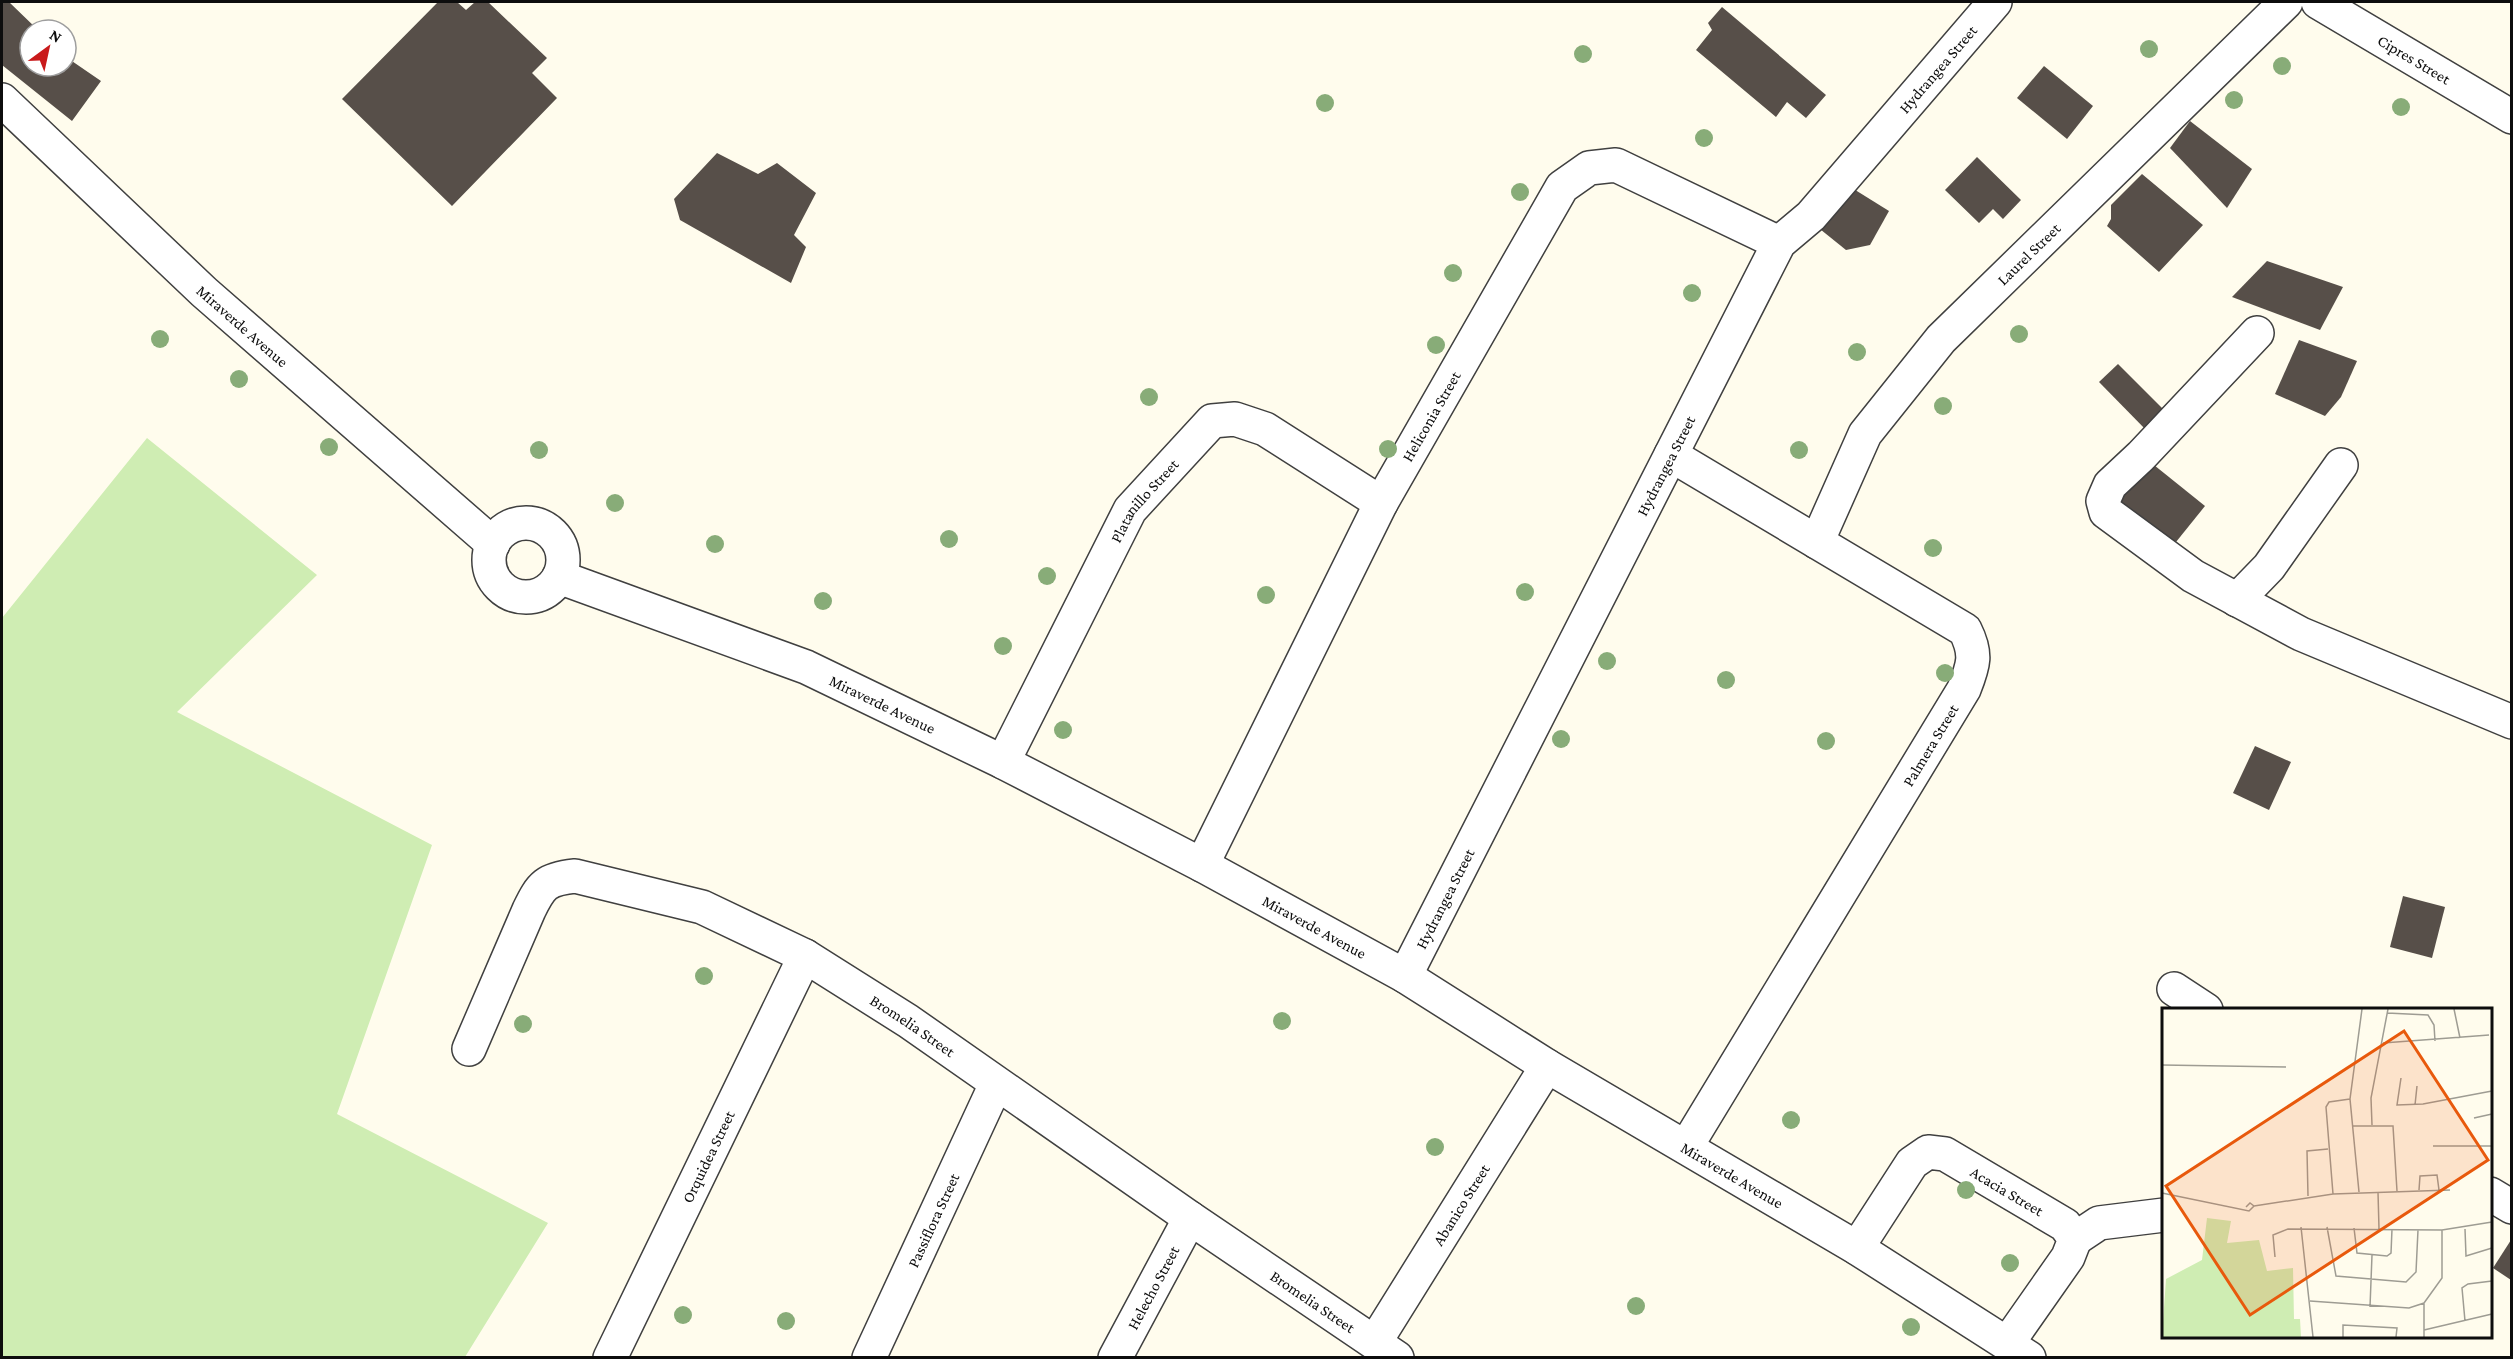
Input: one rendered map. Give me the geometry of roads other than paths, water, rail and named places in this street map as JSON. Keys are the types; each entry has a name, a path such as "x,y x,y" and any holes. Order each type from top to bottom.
{"street":[{"name":"Hydrangea Street","path":"1405,976 1779,243 1811,216 1995,2"},
{"name":"Laurel Street","path":"1817,542 1865,434 1941,339 2286,2"},
{"name":"Cipres Street","path":"2318,2 2511,117"},
{"name":"Miraverde Avenue","path":"2,100 204,292 493,544"},
{"name":"Heliconia Street","path":"1202,865 1381,503 1562,187 1589,168 1616,165 1779,243"},
{"path":"2257,333 2141,456 2110,485 2103,501 2106,512 2193,576 2301,634 2511,722"},
{"name":"Platanillo Street","path":"1003,762 1130,510 1212,421 1235,418 1265,429 1381,503"},
{"name":"Palmera Street","path":"1671,455 1965,630 1973,647 1973,668 1964,689 1686,1147"},
{"path":"2237,600 2269,567 2341,465"},
{"path":"529,523 544,527 556,537 562,549 563,564 559,578 550,589 537,596 523,597 509,593 498,584 491,572 489,557 493,544 502,532 515,524 529,523"},
{"name":"Miraverde Avenue","path":"559,578 806,667 1003,762 1202,865 1405,976 1547,1066 1857,1248 2018,1351"},
{"name":"Bromelia Street","path":"469,1049 540,888 555,878 575,876 702,907 805,956 908,1021 1190,1218 1386,1350"},
{"name":"Orquidea Street","path":"610,1358 805,956"},
{"path":"2174,988 2203,1008"},
{"name":"Abanico Street","path":"1386,1350 1432,1250 1547,1066"},
{"name":"Passiflora Street","path":"869,1358 996,1084"},
{"name":"Acacia Street","path":"1857,1248 1912,1163 1928,1152 1945,1154 2065,1226 2074,1239"},
{"path":"2492,1195 2511,1207"},
{"path":"2018,1351 2068,1257 2074,1239 2099,1223 2162,1215"},
{"name":"Helecho Street","path":"1115,1358 1190,1218"}]}
